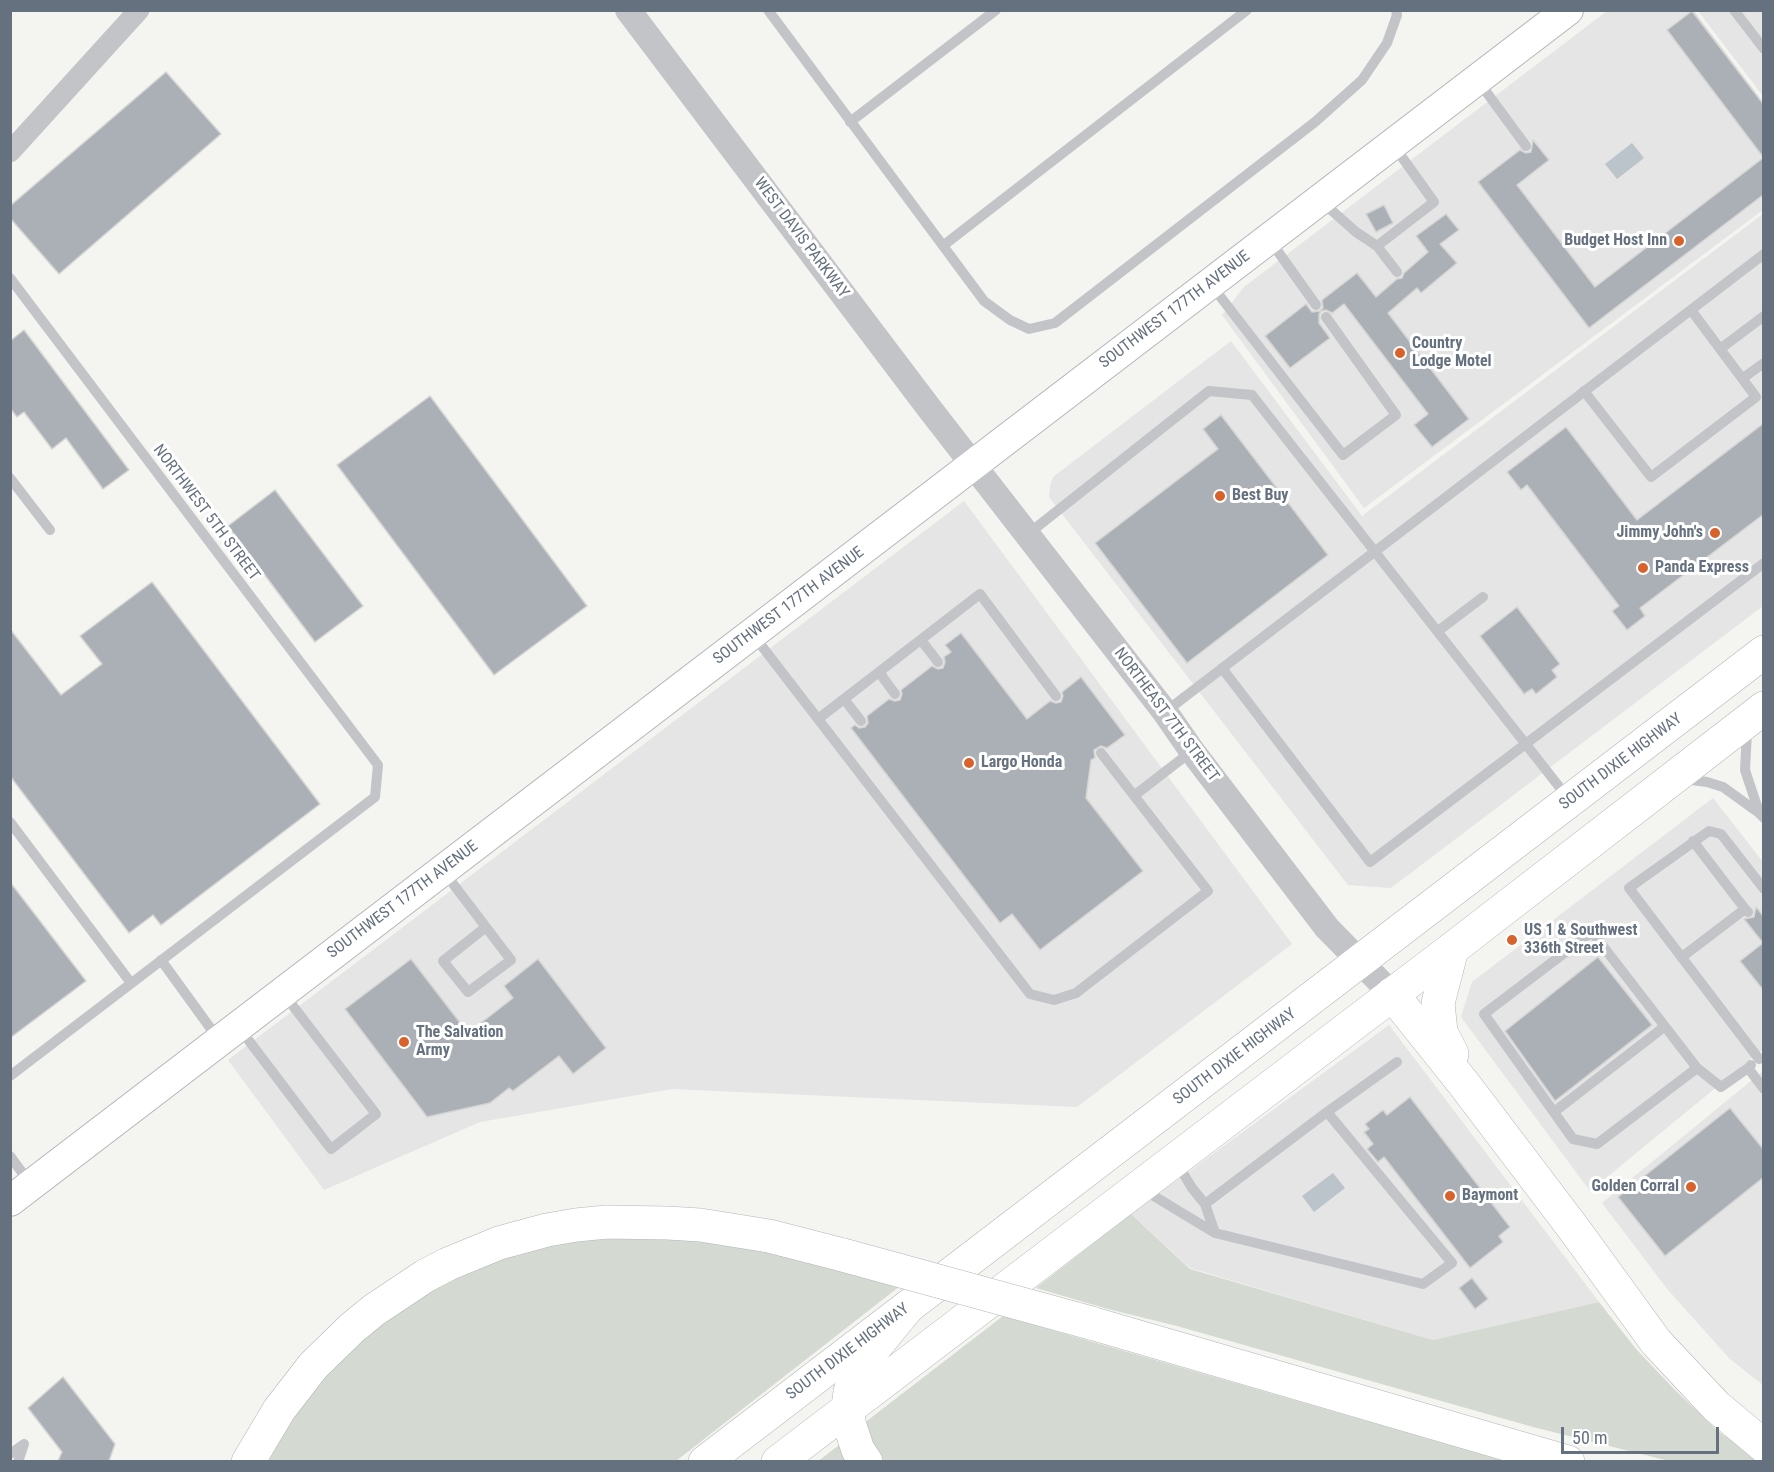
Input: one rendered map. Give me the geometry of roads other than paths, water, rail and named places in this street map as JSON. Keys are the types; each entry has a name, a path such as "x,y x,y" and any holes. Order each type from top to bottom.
{"highway":[{"name":"SOUTH DIXIE HIGHWAY","path":"705,1461 1764,652"},
{"path":"778,1461 1452,949 1756,713"},
{"path":"1452,949 1440,990 1438,1013 1441,1032 1464,1084"},
{"path":"1392,994 1464,1084 1656,1342 1716,1406 1764,1446"},
{"path":"248,1461 279,1410 313,1366 374,1310 425,1276 500,1243 547,1230 607,1222 668,1223 758,1234 843,1255 1091,1323 1568,1461"},
{"path":"866,1461 853,1437 848,1408 854,1377 908,1307"}],"main road":[{"name":"SOUTHWEST 177TH AVENUE","path":"21,1193 1568,10"}],"street":[{"path":"10,152 139,10"},
{"name":"WEST DAVIS PARKWAY","path":"628,10 974,465"},
{"name":"NORTHEAST 7TH STREET","path":"974,465 1165,712 1192,751 1327,928 1392,994"}],"lane":[{"path":"850,122 996,10"},
{"path":"944,245 1247,10"},
{"path":"771,12 984,301 1010,320 1029,329 1055,323 1315,122 1362,80 1387,43 1396,10"},
{"path":"1734,10 1764,49"},
{"path":"1477,79 1526,146"},
{"path":"1377,246 1434,202 1392,144"},
{"path":"1320,199 1356,232 1377,246 1397,272"},
{"path":"1269,238 1316,305"},
{"path":"1165,712 1764,254"},
{"name":"NORTHWEST 5TH STREET","path":"10,278 378,765 375,796 161,960"},
{"path":"1210,284 1342,455 1396,415 1326,317"},
{"path":"1584,391 1651,477 1760,401 1691,309"},
{"path":"1720,349 1764,316"},
{"path":"1743,378 1764,363"},
{"path":"1028,534 1209,391 1252,394 1570,801"},
{"path":"10,478 50,530"},
{"path":"1222,668 1370,862 1764,563"},
{"path":"818,719 980,594 1056,696"},
{"path":"1438,631 1483,597"},
{"path":"753,633 1030,994 1054,1000 1076,993 1208,891 1101,753"},
{"path":"921,640 938,662"},
{"path":"879,672 896,694"},
{"path":"844,699 861,721"},
{"path":"1756,713 1745,744 1745,770 1761,816"},
{"path":"1135,795 1192,751"},
{"path":"1669,780 1689,779 1723,787 1761,816"},
{"path":"10,822 131,983"},
{"path":"1697,1068 1597,1144 1573,1139 1484,1014 1592,932 1697,1068 1721,1087 1761,1057 1629,888 1709,831 1721,834 1764,889"},
{"path":"1682,957 1747,911 1693,841"},
{"path":"442,870 486,927 511,960 468,992 443,961 486,927"},
{"path":"10,1076 161,960 331,1149 376,1114 282,993"},
{"path":"1554,1112 1664,1027"},
{"path":"1205,1204 1397,1062"},
{"path":"1748,1068 1764,1089"},
{"path":"1140,1187 1215,1233 1423,1284 1452,1263 1327,1112"},
{"path":"10,1156 21,1193"},
{"path":"1175,1160 1205,1204 1215,1233"},
{"path":"10,1454 24,1444 18,1461"}],"place":[{"name":"Budget Host Inn","path":"1679,241"},
{"name":"Country Lodge Motel","path":"1400,353"},
{"name":"Best Buy","path":"1220,496"},
{"name":"Jimmy John's","path":"1715,533"},
{"name":"Panda Express","path":"1643,568"},
{"name":"Largo Honda","path":"969,763"},
{"name":"US 1 & Southwest 336th Street","path":"1512,940"},
{"name":"The Salvation Army","path":"404,1042"},
{"name":"Golden Corral","path":"1691,1187"},
{"name":"Baymont","path":"1450,1196"}]}
